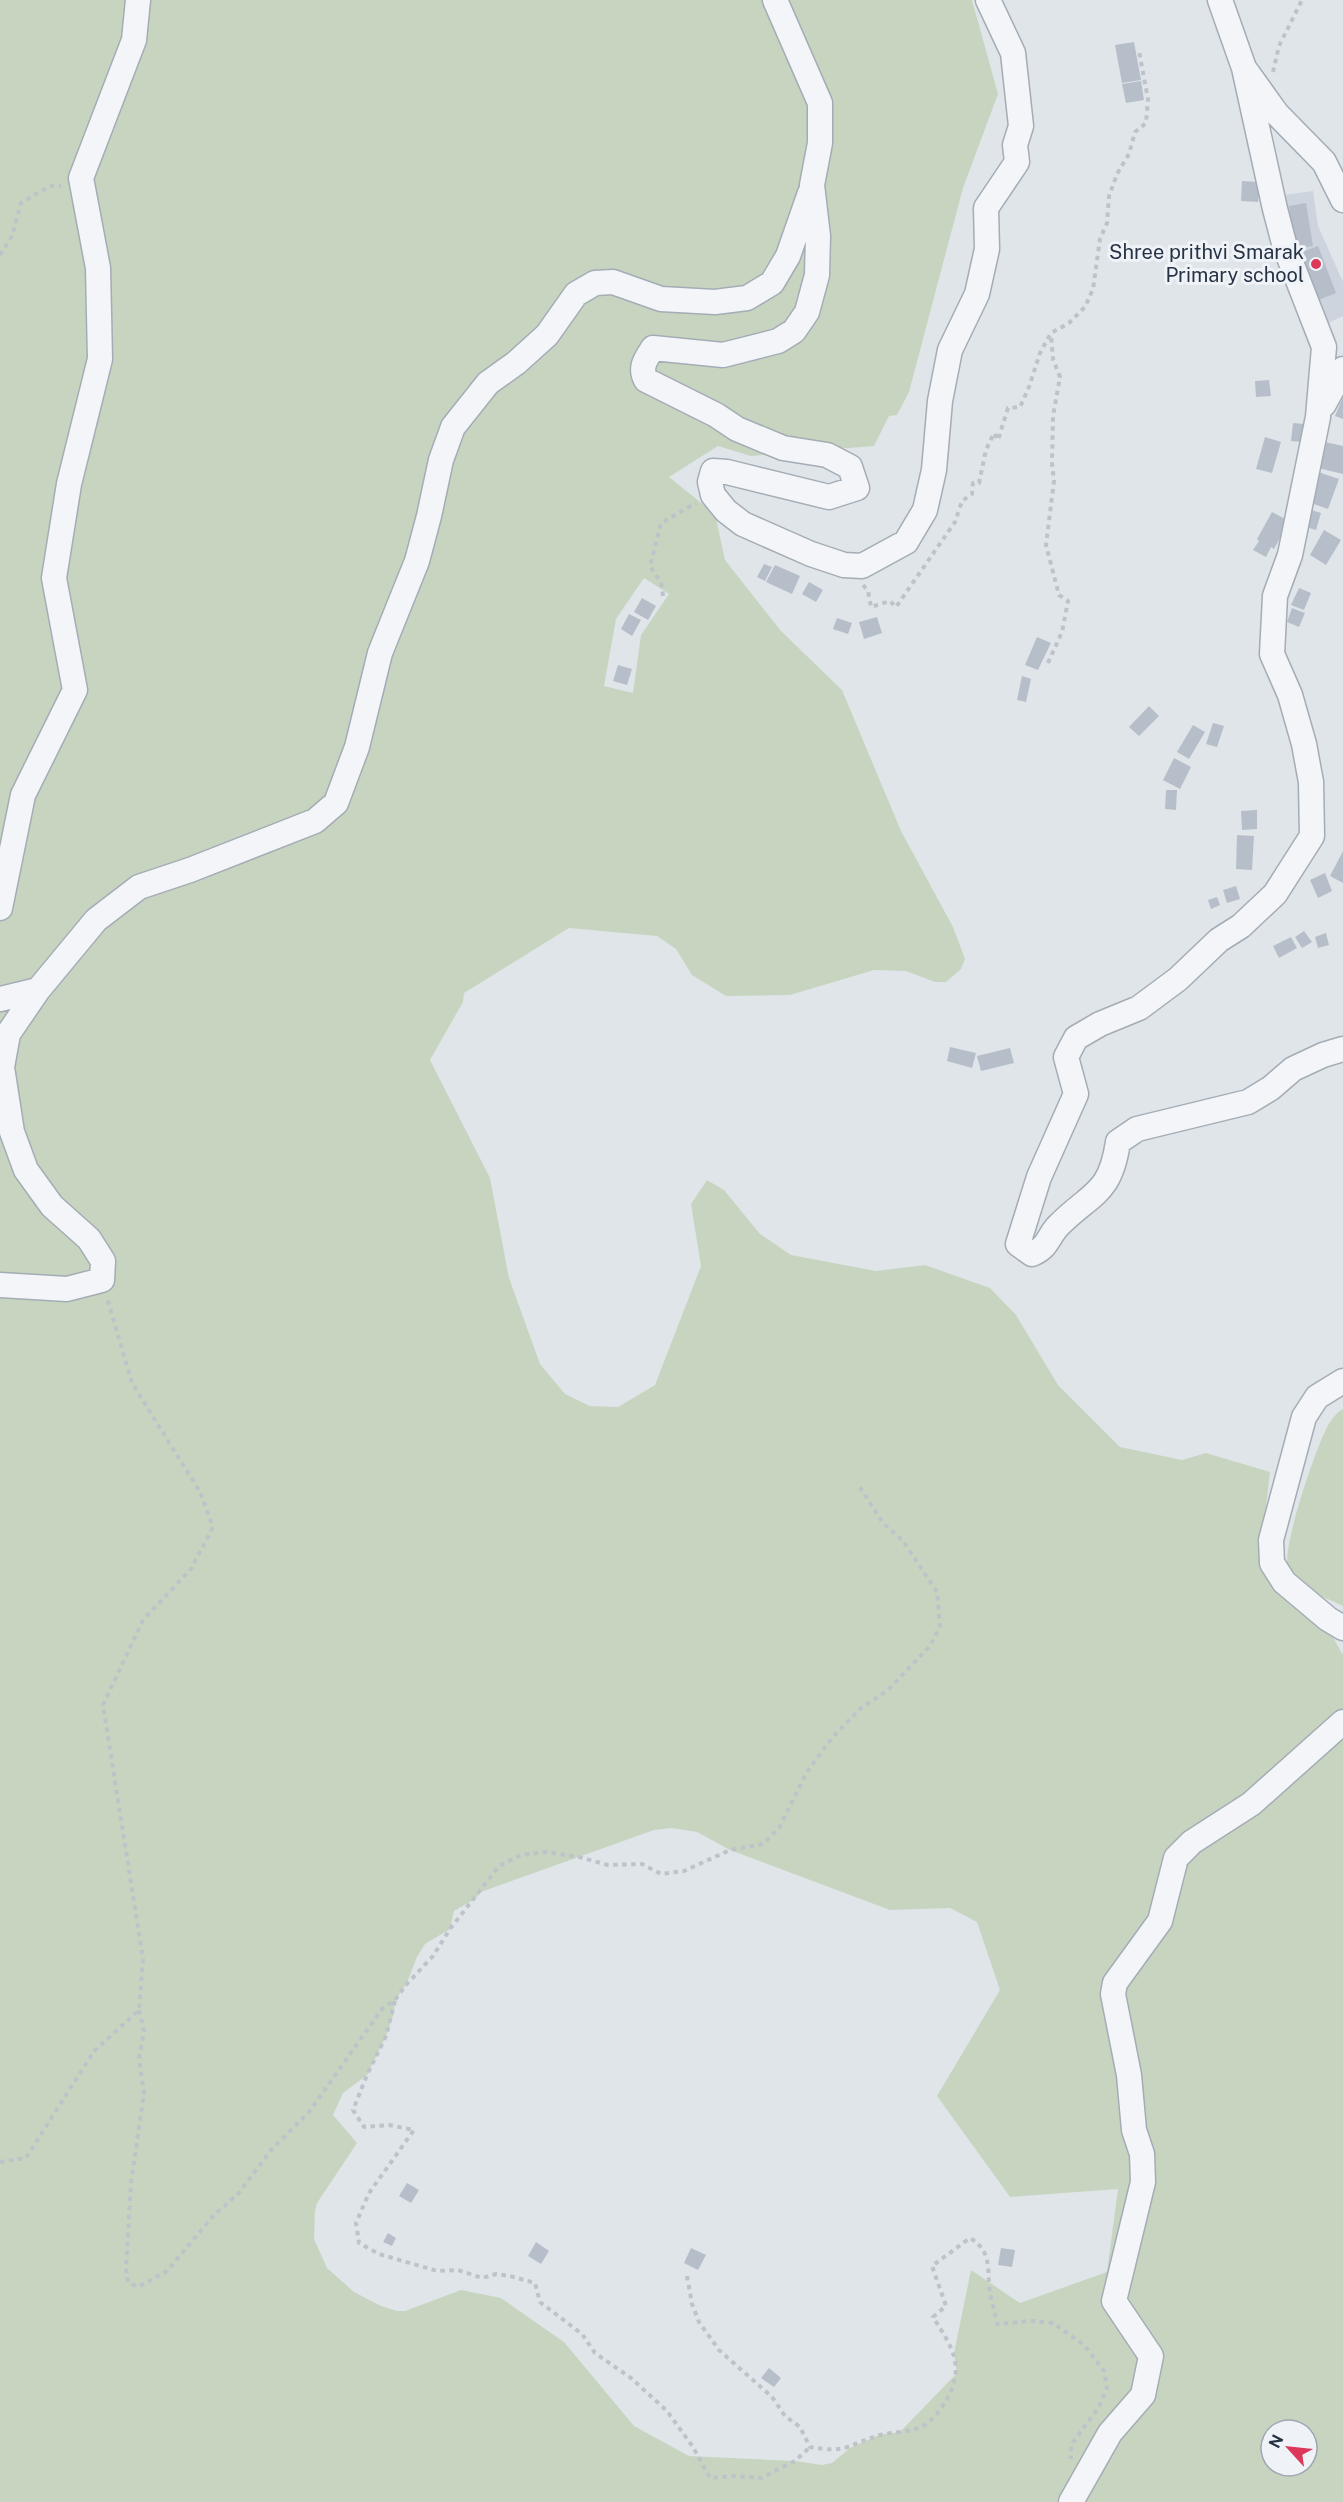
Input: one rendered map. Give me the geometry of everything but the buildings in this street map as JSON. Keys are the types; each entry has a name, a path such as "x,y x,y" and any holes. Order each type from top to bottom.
{"street":[{"path":"0,908 23,795 75,690 54,578 69,484 100,359 98,268 81,178 134,40 138,0"},
{"path":"0,1285 67,1289 102,1280 104,1262 89,1239 52,1206 26,1170 12,1131 2,1067 8,1034 38,990 96,920 140,887 315,821 336,803 357,747 380,653 417,561 441,460 453,427 488,383 516,363 547,335 576,294 595,283 613,282 661,299 715,302 747,298 772,283 788,256 812,185 820,143 820,103 775,0"},
{"path":"812,185 818,236 817,275 807,312 794,331 778,340 723,355 653,348 643,364 642,372 646,380 716,415 737,429 783,448 827,455 850,467 857,488 830,497 727,472 713,471 710,482 713,495 726,511 743,524 810,554 844,565 862,566 906,542 926,510 934,470 939,401 950,350 977,294 987,249 986,208 1017,162 1015,145 1021,126 1013,53 988,0"},
{"path":"1220,0 1244,68 1285,247 1324,347 1318,417 1290,555 1275,596 1272,654 1290,695 1304,744 1311,782 1312,836 1275,894 1241,926 1219,940 1178,980 1138,1008 1100,1024 1077,1038 1066,1057 1076,1094 1039,1177 1018,1244 1032,1254 1043,1249 1056,1229 1103,1187 1114,1167 1118,1142 1137,1129 1248,1102 1271,1088 1293,1069 1323,1054 1343,1049"},
{"path":"1244,68 1277,114 1324,162 1343,200"},
{"path":"1318,417 1343,369"},
{"path":"0,999 38,990"},
{"path":"1343,1381 1317,1397 1304,1416 1271,1540 1272,1563 1284,1582 1328,1619 1343,1628"},
{"path":"1071,2502 1110,2433 1143,2395 1151,2356 1114,2301 1143,2182 1142,2154 1134,2130 1129,2075 1113,1994 1115,1983 1160,1922 1176,1858 1192,1842 1251,1804 1343,1722"}],"path":[{"path":"1244,68 1272,74 1279,46 1302,0"},
{"path":"844,565 857,576 868,591 871,607 890,601 896,607 955,522 962,501 972,494 974,483 978,483 986,450 994,433 998,440 1008,408 1020,407 1040,353 1051,333 1069,323 1085,307 1093,289 1100,239 1107,223 1109,196 1117,174 1129,154 1136,132 1146,123 1148,99 1139,51"},
{"path":"0,255 12,236 21,203 50,186 77,186 81,178"},
{"path":"1048,663 1062,632 1068,601 1059,595 1046,545 1054,481 1053,416 1060,377 1053,359 1051,333"},
{"path":"663,596 661,583 650,566 661,523 713,495"},
{"path":"102,1280 132,1383 200,1492 213,1527 190,1569 142,1620 103,1705 143,1959 139,2010 144,2031 139,2059 144,2093 131,2183 126,2268 128,2282 138,2287 166,2271 214,2215 238,2194 273,2149 309,2112 382,2009 395,2000 433,1956 450,1929 499,1866 521,1855 545,1852 579,1857 608,1865 642,1864 661,1874 684,1871 730,1850 763,1844 779,1828 807,1772 832,1738 860,1709 888,1690 930,1646 940,1626 937,1592 903,1541 883,1523 858,1484"},
{"path":"395,2000 394,2013 386,2036 353,2110 364,2127 389,2125 414,2130 369,2193 356,2223 359,2243 379,2254 437,2271 458,2270 482,2278 496,2274 535,2283 540,2302 582,2334 595,2353 631,2378 667,2411 693,2447 710,2478 735,2476 761,2478 795,2461 810,2447"},
{"path":"0,2162 26,2158 94,2051 139,2010"},
{"path":"810,2447 831,2451 850,2448 879,2435 921,2427 942,2408 953,2388 957,2373 954,2353 933,2317 946,2306 933,2266 970,2238 982,2249 990,2269 989,2285 998,2324 1033,2321 1053,2323 1084,2345 1104,2371 1107,2388 1099,2407 1071,2445 1071,2468"},
{"path":"687,2276 692,2304 699,2322 719,2350 772,2397 785,2416 800,2427 810,2447"}],"shaded area":[{"name":"Shree prithvi Smarak Primary school","path":"1313,191 1318,226 1343,282 1343,316 1322,326 1289,246 1283,195"}],"green space":[{"path":"0,0 972,0 998,94 963,188 909,392 897,415 889,416 874,446 751,456 718,446 669,477 715,514 725,560 781,631 842,690 901,831 953,927 965,959 961,969 946,982 935,982 906,971 874,970 790,995 726,996 692,975 676,949 657,936 569,928 464,993 463,1002 430,1060 490,1178 509,1278 540,1364 565,1394 590,1406 618,1407 655,1385 701,1266 691,1204 707,1180 724,1190 760,1234 791,1255 876,1271 925,1265 990,1288 1016,1315 1058,1385 1120,1447 1182,1460 1206,1453 1270,1472 1259,1567 1331,1634 1343,1655 1343,1712 1325,1720 1326,1743 1343,1732 1343,2502 0,2502","holes":["644,578 669,594 641,635 633,693 604,686 616,619","672,1828 697,1832 730,1850 890,1910 950,1908 977,1922 1000,1990 937,2096 1010,2197 1118,2189 1107,2272 1020,2303 971,2270 954,2353 957,2373 900,2432 879,2435 850,2448 832,2463 822,2465 795,2461 689,2456 634,2426 564,2342 501,2298 461,2290 405,2311 381,2306 354,2292 327,2268 314,2239 317,2203 357,2143 333,2115 343,2093 367,2075 386,2036 394,2013 395,2000 406,1985 425,1944 450,1929 454,1911 475,1899 481,1892 654,1830"]},
{"path":"1343,1409 1343,1606 1311,1591 1298,1581 1288,1567 1287,1556 1295,1518 1317,1450 1330,1422"}],"place":[{"name":"Shree prithvi Smarak Primary school","path":"1316,264"}]}
